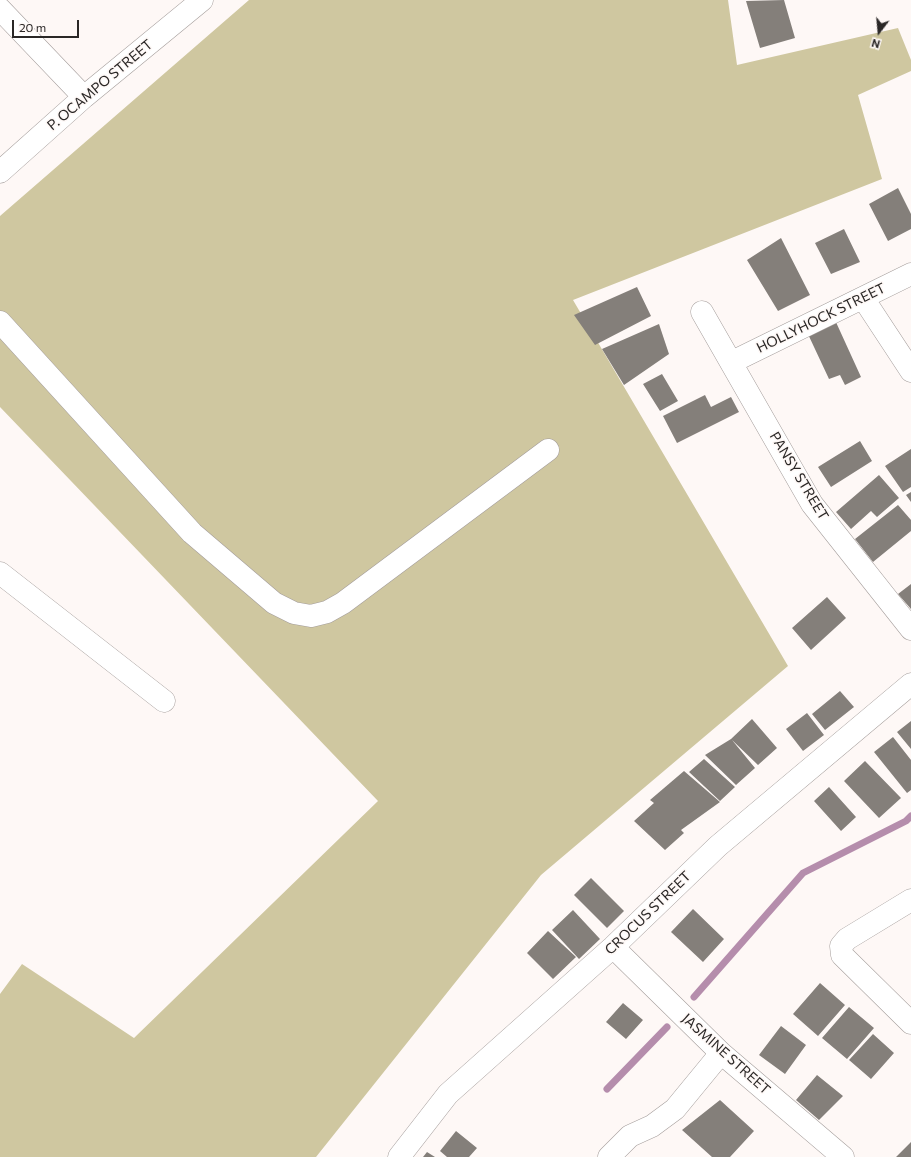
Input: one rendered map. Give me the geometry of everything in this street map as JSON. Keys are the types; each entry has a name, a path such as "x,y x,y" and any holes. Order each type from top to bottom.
{"street":[{"name":"P. OCAMPO STREET","path":"2,167 202,0"},
{"path":"0,9 84,97"},
{"name":"HOLLYHOCK STREET","path":"732,362 911,274"},
{"path":"863,298 911,371"},
{"name":"PANSY STREET","path":"702,312 812,504 911,629"},
{"path":"0,322 192,533 274,603 294,613 311,616 327,612 343,604 548,450"},
{"path":"0,573 164,701"},
{"name":"CROCUS STREET","path":"399,1157 448,1094 614,947 718,846 911,684"},
{"path":"911,900 847,938 841,946 842,955 911,1023"},
{"name":"JASMINE STREET","path":"614,947 721,1053 835,1155"},
{"path":"609,1157 630,1136 652,1126 675,1109 721,1053"}],"shaded area":[{"path":"249,0 728,0 737,65 898,28 911,60 911,71 858,95 882,179 573,300 788,666 541,875 316,1157 0,1157 0,994 22,964 134,1038 378,801 0,407 0,216"}],"building":[{"path":"784,0 795,38 760,48 746,1"},
{"path":"898,188 911,214 911,229 888,241 869,204"},
{"path":"844,229 860,262 831,274 815,243"},
{"path":"781,238 810,295 778,311 747,260"},
{"path":"637,287 651,316 595,345 574,315"},
{"path":"835,320 861,377 845,385 840,375 829,379 807,332"},
{"path":"659,324 669,354 624,385 602,349"},
{"path":"662,374 678,401 660,411 643,384"},
{"path":"705,395 711,407 731,397 739,412 677,443 663,416"},
{"path":"860,441 872,461 831,487 818,467"},
{"path":"911,449 911,487 903,492 885,466"},
{"path":"879,475 899,498 877,517 871,511 851,529 836,512"},
{"path":"911,492 911,502 906,495"},
{"path":"898,505 911,520 911,531 873,562 855,539"},
{"path":"911,584 911,609 898,594"},
{"path":"827,597 846,618 811,650 792,628"},
{"path":"840,691 854,707 825,730 812,714"},
{"path":"807,713 824,735 803,751 786,729"},
{"path":"752,719 777,748 758,765 732,740 755,768 736,785 705,755 731,739"},
{"path":"911,721 911,749 897,732"},
{"path":"893,737 911,760 911,790 907,793 874,752"},
{"path":"704,759 735,787 720,801 689,772"},
{"path":"865,761 901,798 879,818 844,781"},
{"path":"684,771 720,802 681,830 684,833 665,850 634,821 654,803 650,800"},
{"path":"829,787 856,817 841,831 814,801"},
{"path":"591,878 624,911 607,928 574,895"},
{"path":"693,909 724,939 703,962 671,932"},
{"path":"573,910 600,939 579,959 552,930"},
{"path":"548,931 576,957 553,979 527,953"},
{"path":"820,983 845,1005 818,1036 793,1014"},
{"path":"623,1003 643,1020 626,1039 606,1022"},
{"path":"849,1007 874,1028 847,1059 822,1038"},
{"path":"781,1026 806,1045 785,1074 759,1055"},
{"path":"873,1034 894,1053 871,1079 849,1060"},
{"path":"817,1075 843,1096 819,1120 796,1100"},
{"path":"720,1100 754,1131 730,1157 712,1157 682,1130"},
{"path":"456,1131 477,1148 469,1157 447,1157 440,1151"},
{"path":"911,1142 911,1157 896,1157"},
{"path":"427,1152 435,1157 423,1157"}],"waterway":[{"path":"694,997 803,873 906,821 911,816"},
{"path":"607,1089 667,1027"}]}
